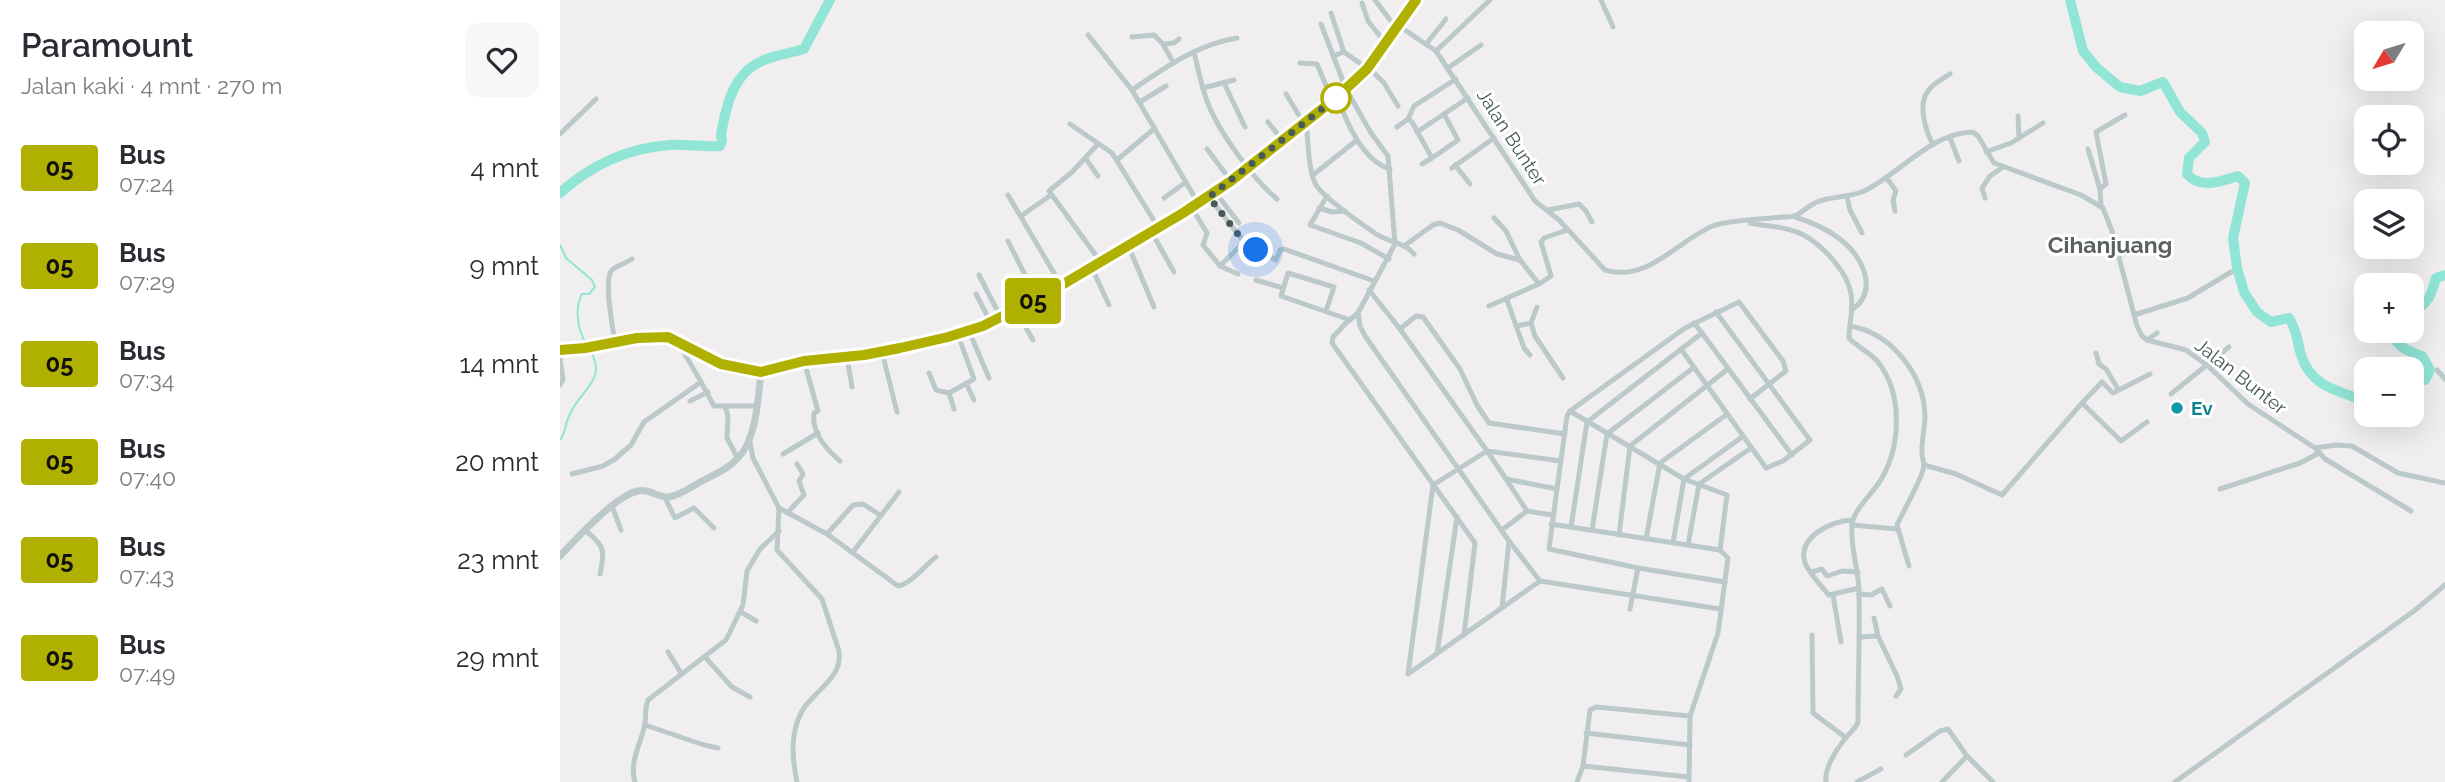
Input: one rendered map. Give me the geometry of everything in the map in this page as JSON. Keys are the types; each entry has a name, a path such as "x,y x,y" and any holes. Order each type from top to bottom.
{"main road":[{"path":"560,350 658,337 677,341 721,364 761,372 804,361 882,352 958,335 991,323 1061,285 1231,181 1346,89 1368,68 1387,45 1416,0"}],"street":[{"path":"1375,0 1398,27"},
{"path":"1436,51 1490,0"},
{"path":"1601,0 1614,27"},
{"path":"1363,3 1368,21 1387,45"},
{"path":"1331,13 1344,52 1384,83 1398,106"},
{"path":"1427,43 1446,19"},
{"path":"1321,24 1346,89 1388,156 1395,244 1358,313 1334,337 1332,343 1476,547 1464,635"},
{"name":"Jalan Bunter","path":"1398,27 1436,51 1535,201 1548,210 1605,270 1617,273 1632,271 1656,263 1714,226 1795,217 1817,202 1847,197 1867,189 1933,145 1973,132 1994,163 2081,195 2101,206"},
{"path":"1132,37 1153,34 1163,44 1173,62"},
{"path":"1088,35 1132,90 1186,182 1207,233 1203,245 1220,266 1238,274"},
{"path":"1132,90 1173,62 1214,43 1237,38"},
{"path":"1163,44 1174,43 1179,39"},
{"path":"1448,68 1481,45"},
{"path":"1194,52 1213,115 1247,167 1278,200"},
{"path":"1336,55 1344,52"},
{"path":"1300,62 1317,64 1357,140 1381,165 1390,169"},
{"path":"1933,145 1924,123 1925,96 1930,88 1951,74"},
{"path":"1397,127 1408,119 1416,104 1455,79"},
{"path":"1203,88 1234,80"},
{"path":"1224,83 1245,127"},
{"path":"1139,103 1166,86"},
{"path":"1286,94 1305,121 1316,185 1376,234 1404,246 1414,254"},
{"path":"1417,132 1468,98"},
{"path":"560,134 596,99"},
{"path":"1422,164 1458,140 1444,114"},
{"path":"2100,189 2106,184 2096,132 2125,115"},
{"path":"2018,116 2019,138"},
{"path":"1408,119 1432,158"},
{"path":"1268,122 1282,140"},
{"path":"1986,152 2019,138 2043,123"},
{"path":"1070,124 1117,160 1155,229 1174,272"},
{"path":"1117,160 1155,128"},
{"path":"1470,184 1454,166 1494,138"},
{"path":"1950,138 1959,161"},
{"path":"1313,175 1357,140"},
{"path":"1098,144 1086,159 1049,191 1100,261"},
{"path":"1207,149 1231,181"},
{"path":"2088,149 2100,189 2101,206 2107,217 2140,332 2147,340 2157,333"},
{"path":"1086,159 1098,176"},
{"path":"1985,198 1982,188 1990,176 2003,167"},
{"path":"1886,177 1896,191 1893,200 1895,211"},
{"path":"1164,198 1186,182"},
{"path":"1212,194 1239,223"},
{"path":"1212,194 1244,242 1276,260 1280,250 1284,249 1374,281"},
{"path":"1008,195 1061,285"},
{"path":"1021,216 1051,195"},
{"path":"1327,196 1309,223 1310,226 1350,239 1388,259"},
{"path":"1847,197 1850,210 1862,233"},
{"path":"1548,210 1579,204 1592,222"},
{"path":"1319,208 1332,212 1345,211"},
{"path":"1795,217 1823,228 1841,240 1862,264 1867,281 1866,293 1861,303 1853,310"},
{"path":"1494,218 1509,235 1520,260 1539,284"},
{"path":"1743,222 1795,231 1820,248 1843,273 1851,293 1851,341 1871,355 1883,369 1893,395 1896,427 1891,455 1883,477 1852,523 1851,539 1859,591 1858,722 1854,730 1845,737 1826,772 1826,781 1818,777"},
{"path":"1404,246 1433,226 1445,224 1497,254 1520,260"},
{"path":"1489,306 1539,284 1551,274 1541,242 1544,238 1567,230"},
{"path":"1008,242 1037,299"},
{"path":"1220,266 1244,242"},
{"path":"1128,244 1154,307"},
{"path":"2118,255 2134,251"},
{"path":"615,342 609,276 613,270 632,259"},
{"path":"1091,266 1109,305"},
{"path":"2134,314 2188,298 2231,272"},
{"path":"1326,311 1334,287 1288,273 1281,296 1350,320"},
{"path":"979,275 1000,318"},
{"path":"1256,281 1283,288"},
{"path":"1368,290 1400,329 1527,511"},
{"path":"976,294 991,323"},
{"path":"1507,300 1524,348 1530,355"},
{"path":"1725,582 1638,568 1549,549 1552,515 1567,416 1570,411 1694,323 1739,302 1785,366 1784,374 1750,399"},
{"path":"1537,307 1531,323 1535,336 1563,378"},
{"path":"1016,310 1033,340"},
{"path":"1681,349 1766,468 1792,455 1810,440 1716,312"},
{"path":"1358,313 1365,336 1540,581 1720,609"},
{"path":"1400,329 1416,316 1423,317 1460,369 1489,423 1565,434"},
{"path":"1517,326 1531,323"},
{"path":"1694,323 1792,455"},
{"path":"1850,326 1865,329 1880,337 1896,351 1912,373 1925,414 1922,454 1924,465 1897,525 1909,566"},
{"path":"969,331 989,378"},
{"path":"1571,527 1587,422 1702,333"},
{"path":"929,373 936,390 949,393 974,379 958,335"},
{"name":"Jalan Bunter","path":"2147,340 2186,350 2208,366 2248,404 2412,511"},
{"path":"677,341 714,406 756,406"},
{"path":"2171,394 2229,347"},
{"path":"882,352 897,412"},
{"path":"2096,353 2099,364 2106,369 2118,389"},
{"path":"847,357 852,387"},
{"path":"560,359 563,379 560,385"},
{"path":"804,361 818,411 814,413 813,420 829,451 840,461"},
{"path":"1592,530 1607,433 1693,368"},
{"path":"1619,535 1630,446 1728,369"},
{"path":"2437,370 2445,379"},
{"path":"761,372 750,442 753,458 779,508 778,552 826,605 841,660 836,672 808,702 799,719 792,751 797,782"},
{"path":"1924,465 1956,474 2003,495 2046,442 2102,382 2112,393 2150,374"},
{"path":"572,474 603,466 615,459 631,445 644,422 701,382"},
{"path":"967,385 974,400"},
{"path":"690,401 708,392"},
{"path":"949,393 954,409"},
{"path":"2082,403 2121,441 2147,422"},
{"path":"725,406 728,416 727,438 738,459"},
{"path":"1570,411 1684,479 1727,495 1720,551"},
{"path":"1646,539 1660,463 1726,415"},
{"path":"783,454 818,433"},
{"path":"1673,543 1684,479 1742,437"},
{"path":"560,556 612,506 638,491 647,491 662,497 679,494 738,459 750,442"},
{"path":"2220,489 2300,463 2317,451 2336,445 2352,446 2399,473 2445,482"},
{"path":"1688,545 1699,484 1751,448"},
{"path":"1540,581 1408,674 1433,485 1487,451 1561,461"},
{"path":"788,512 804,495 799,481 803,474 797,464"},
{"path":"1506,479 1557,489"},
{"path":"853,552 899,492"},
{"path":"662,497 675,518 694,508 714,528"},
{"path":"827,534 853,505 863,504 880,515"},
{"path":"612,506 621,530"},
{"path":"779,508 827,534 895,584 902,586 936,557"},
{"path":"1502,530 1527,511 1552,515"},
{"path":"1437,654 1457,517"},
{"path":"1890,606 1882,589 1871,595 1859,591 1833,595 1827,592 1805,564 1805,550 1808,541 1837,522 1897,529"},
{"path":"1551,524 1720,551 1728,558 1718,633 1690,716 1689,780 1583,766"},
{"path":"586,531 601,545 603,557 600,575"},
{"path":"635,782 634,760 645,725 648,700 726,640 741,612 747,571 760,549 779,531"},
{"path":"1502,608 1509,541"},
{"path":"1630,609 1638,568"},
{"path":"1812,572 1822,569 1827,576 1842,571 1858,572"},
{"path":"2175,782 2414,611 2445,585"},
{"path":"1833,595 1841,642"},
{"path":"741,612 756,621"},
{"path":"1874,618 1878,636 1897,676 1900,689 1896,696"},
{"path":"1812,635 1813,713 1845,737"},
{"path":"1859,638 1878,636"},
{"path":"668,652 681,673"},
{"path":"705,657 732,687 750,696"},
{"path":"1577,782 1583,766 1586,733 1590,710 1593,707 1690,716"},
{"path":"645,725 718,748"},
{"path":"1906,755 1947,729 1993,782"},
{"path":"1586,733 1690,745"},
{"path":"1942,782 1968,756"},
{"path":"1857,782 1881,769"}],"waterway":[{"path":"560,193 597,166 625,154 670,145 720,146 732,92 744,74 752,66 767,59 804,49 830,0"},
{"path":"2070,0 2083,51 2096,67 2120,87 2140,91 2163,82 2180,112 2202,133 2205,142 2189,158 2187,174 2198,182 2218,182 2238,176 2245,183 2233,238 2244,292 2257,312 2271,322 2289,318 2301,355 2311,374 2327,386 2354,397"},
{"path":"560,245 566,258 592,280 595,287 589,294 582,294 578,306 579,326 586,344"},
{"path":"2424,304 2431,294 2436,278 2445,275"},
{"path":"2398,343 2423,357"},
{"path":"560,440 570,414 595,376 596,368 589,349"},
{"path":"2424,360 2430,370 2424,380"}],"bus line":[{"name":"05","path":"560,350 637,338 668,337 721,364 761,372 804,361 864,355 900,348 983,326 1050,292 1183,213 1231,181 1336,98 1367,69 1387,45 1416,0"}],"place":[{"name":"Ev","path":"2177,408"}],"district":[{"name":"Cihanjuang","path":"2110,244"}],"route":[{"path":"1256,250 1244,242 1209,197 1336,98"}]}
